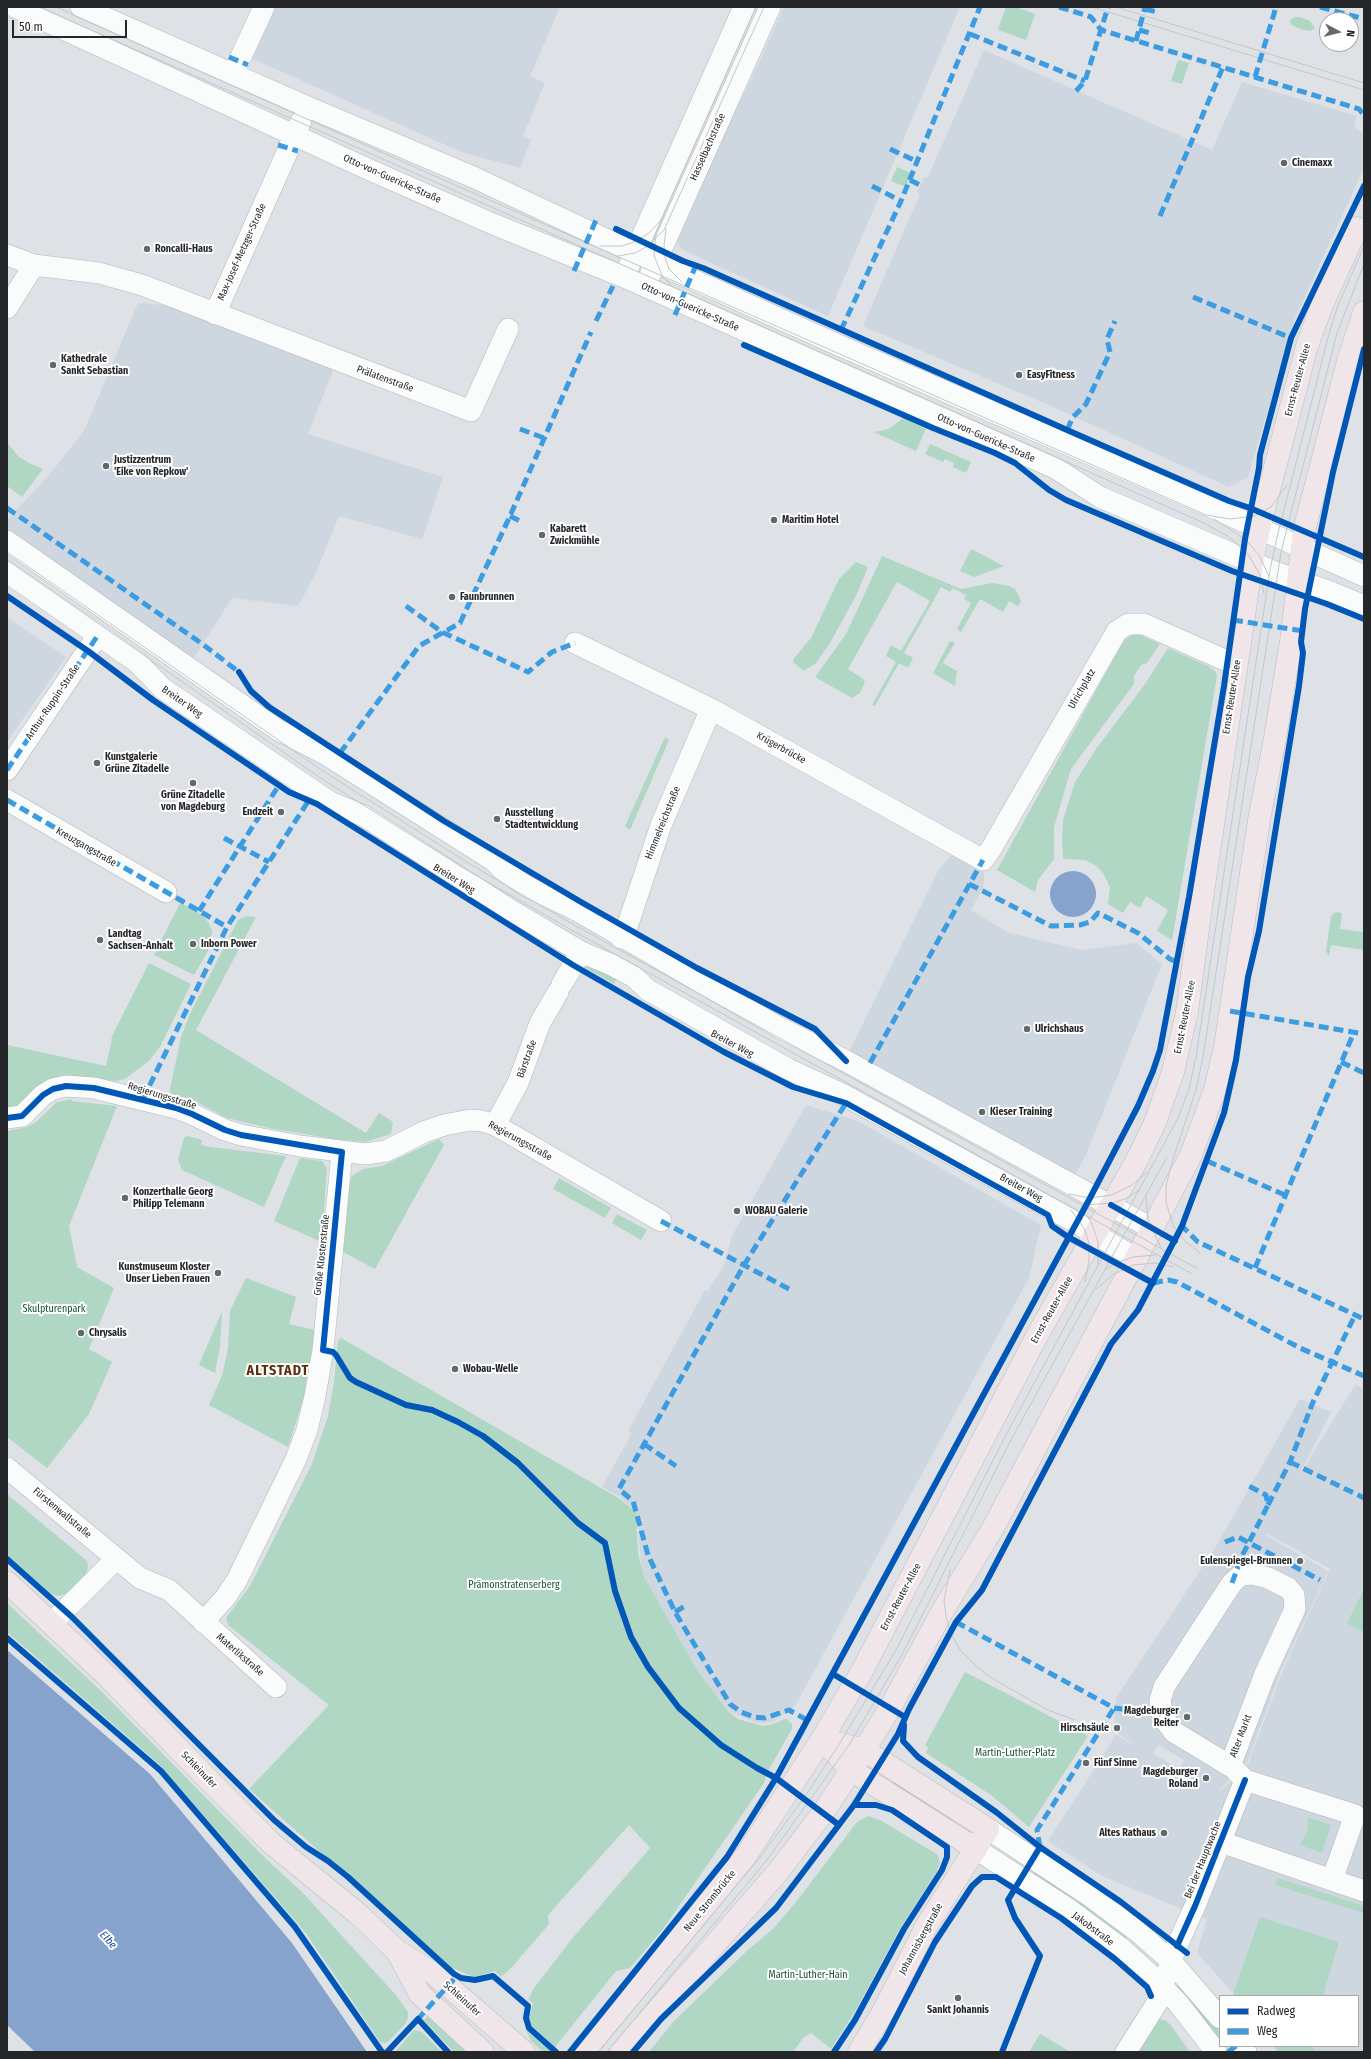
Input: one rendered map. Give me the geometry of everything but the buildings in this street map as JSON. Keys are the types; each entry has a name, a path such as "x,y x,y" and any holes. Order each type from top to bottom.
{"main road":[{"name":"Ernst-Reuter-Allee","path":"822,1739 860,1675 1038,1334 1137,1160 1163,1102 1180,1048 1191,988 1202,898 1252,562 1259,528 1307,346 1322,305 1357,228"},
{"path":"621,2052 760,1894 823,1813 864,1750 892,1704 943,1610 992,1528 1137,1259 1194,1148 1209,1108 1219,1074 1228,1029 1258,820 1275,738 1291,642 1304,531 1348,361 1364,312"},
{"name":"Schleinufer","path":"7,1582 52,1623 163,1732 257,1830 353,1909 397,1951 433,1973 524,2052"},
{"path":"822,1739 864,1750 988,1829"},
{"name":"Jakobstraße","path":"822,1739 851,1770 976,1849"},
{"name":"Neue Strombrücke","path":"589,2046 745,1857 822,1739"},
{"name":"Johannisbergstraße","path":"859,2052 883,2012 927,1925 988,1829"},
{"name":"Schleinufer","path":"397,1951 419,1993 483,2052"}],"street":[{"name":"Otto-von-Guericke-Straße","path":"15,7 486,221 624,277 1055,468 1100,497 1252,562 1364,606"},
{"path":"81,7 308,107 466,174 836,344 1259,528 1364,576"},
{"path":"233,74 264,7"},
{"path":"624,277 744,7"},
{"name":"Hasselbachstraße","path":"645,287 770,7"},
{"name":"Max-Josef-Metzger-Straße","path":"7,255 34,265 110,275 215,314 308,107"},
{"path":"7,308 34,265"},
{"name":"Prälatenstraße","path":"215,314 471,411 508,329"},
{"path":"1259,528 1276,543 1298,580"},
{"path":"7,541 278,730 325,754 494,861 503,870 526,886 576,910 621,938 780,1028 853,1064 1153,1228"},
{"name":"Breiter Weg","path":"7,572 137,662 162,688 330,802 364,816 509,910 581,952 634,977 648,990 788,1069 842,1094 1137,1259"},
{"name":"Ulrichplatz","path":"983,860 991,849 1117,630 1128,624 1144,624 1227,661 1238,663"},
{"name":"Arthur-Ruppin-Straße","path":"7,770 98,635"},
{"name":"Krügerbrücke","path":"575,643 711,709 983,860"},
{"name":"Himmelreichstraße","path":"621,938 627,927 661,825 711,709"},
{"name":"Kreuzgangstraße","path":"7,800 166,892"},
{"name":"Bärstraße","path":"495,1125 518,1083 540,1023 581,952"},
{"name":"Regierungsstraße","path":"7,1118 22,1116 43,1095 53,1089 66,1086 94,1088 176,1108 225,1130 241,1135 342,1152 365,1154 383,1152 424,1132 455,1122 476,1120 495,1125 661,1221"},
{"name":"Große Klosterstraße","path":"203,1622 225,1598 237,1580 296,1459 307,1430 323,1350 342,1152"},
{"name":"Fürstenwallstraße","path":"7,1468 140,1578 169,1590 203,1622"},
{"path":"52,1623 116,1559"},
{"name":"Alter Markt","path":"1241,1575 1254,1575 1268,1578 1288,1588 1294,1596 1295,1608 1265,1674 1230,1766 1174,1732 1163,1717 1160,1701 1164,1687 1232,1583 1241,1575"},
{"name":"Materlikstraße","path":"203,1622 276,1687"},
{"path":"1230,1766 1245,1780 1355,1815 1332,1880"},
{"name":"Bei der Hauptwache","path":"1171,1961 1221,1842 1245,1780"},
{"path":"988,1829 1090,1896 1137,1931 1171,1961 1219,2017"},
{"name":"Bei der Hauptwache","path":"1221,1842 1364,1890"},
{"name":"Jakobstraße","path":"976,1849 1093,1926 1139,1964 1192,2019 1216,2052"},
{"path":"1126,2052 1157,2003 1171,1961"}],"shaded area":[{"path":"274,7 560,7 530,76 545,83 523,136 531,140 520,168 461,152 251,58"},
{"path":"784,7 960,7 828,316 683,250 677,243 731,118 750,82"},
{"path":"984,50 1212,150 1242,82 1357,116 1354,126 1364,135 1364,168 1294,321 1248,477 1229,487 1053,407 863,326 920,194 917,192 924,177 927,178 931,170"},
{"path":"138,303 177,306 330,368 333,371 308,434 443,477 422,539 339,516 315,575 298,606 232,598 193,659 7,530 7,520 50,474 85,429"},
{"path":"7,617 66,657 7,742"},
{"name":"Ulrichshaus","path":"954,852 985,867 983,888 971,910 1009,933 1082,950 1136,943 1162,964 1085,1157 1073,1178 847,1056 939,869"},
{"path":"806,1105 858,1121 1041,1225 1029,1278 795,1706 773,1722 756,1723 731,1712 678,1651 642,1573 637,1517 622,1498 602,1487 632,1433 628,1431 705,1290 708,1291 723,1267 732,1236"},
{"path":"1355,1385 1364,1389 1364,2052 1317,2052 1313,2047 1359,2047 1359,1995 1323,1995 1339,1942 1260,1917 1233,1993 1197,1953 1207,1919 1102,1876 1048,1841 1116,1735 1141,1748 1114,1731 1116,1698 1217,1545 1300,1399 1331,1412 1297,1479","holes":["1268,1534 1330,1569 1284,1668 1248,1764 1221,1791 1219,1790 1247,1763 1281,1671 1328,1571 1267,1536","1158,1745 1184,1760 1180,1769 1153,1754"]}],"green space":[{"path":"1006,7 1016,7 1035,14 1026,40 998,30"},
{"path":"1294,17 1300,17 1310,21 1315,28 1310,31 1300,29 1292,25 1289,21"},
{"path":"1178,60 1189,63 1182,84 1171,81"},
{"path":"897,167 911,173 906,187 891,181"},
{"path":"903,418 926,429 916,451 874,432 889,429"},
{"path":"7,439 9,445 18,456 43,469 22,497 7,486"},
{"path":"930,444 971,462 966,473 953,467 954,463 945,459 943,462 925,454"},
{"path":"971,549 1004,566 974,577 960,571"},
{"path":"882,556 961,589 992,583 1009,586 1015,589 1021,602 1018,606 1009,601 1003,612 980,599 961,632 957,629 971,603 964,599 966,595 953,588 950,592 941,587 904,653 913,658 908,668 899,663 875,706 872,705 896,662 886,656 891,645 901,651 930,601 897,582 848,669 862,678 865,682 860,693 852,698 815,677 846,634"},
{"path":"856,562 868,567 856,596 830,643 816,663 804,671 793,662 795,657 811,638 839,579"},
{"path":"1133,635 1140,635 1160,644 1147,663 1141,665 1134,676 1134,684 1071,769 1054,827 1054,859 1038,880 1035,892 997,870 1124,640"},
{"path":"950,641 955,643 943,663 957,671 955,686 933,673"},
{"path":"1168,648 1208,666 1215,671 1217,676 1172,940 1157,931 1168,910 1146,896 1140,908 1130,902 1123,913 1108,904 1110,887 1103,873 1095,865 1085,860 1063,859 1062,840 1063,820 1075,782 1096,749 1145,684"},
{"path":"665,737 669,740 630,830 625,826"},
{"path":"180,903 201,914 208,922 212,931 208,951 194,975 154,955"},
{"path":"1336,912 1342,913 1340,929 1364,932 1364,950 1331,945 1329,956 1326,951 1331,916"},
{"path":"247,916 256,917 196,1030 366,1133 379,1113 393,1122 391,1134 366,1142 334,1139 269,1128 227,1118 191,1099 171,1094 170,1089 181,1037 189,1016 238,920"},
{"path":"149,963 191,984 161,1045 150,1060 125,1079 117,1081 67,1077 16,1109 7,1109 7,1045 106,1066 111,1038"},
{"path":"584,967 595,967 617,978 614,984"},
{"name":"Skulpturenpark","path":"71,1099 72,1101 117,1106 69,1226 77,1267 114,1288 89,1349 112,1362 89,1414 47,1468 7,1437 7,1131 27,1127 36,1122 57,1102"},
{"path":"187,1136 202,1140 201,1145 210,1147 286,1156 264,1207 182,1170 178,1160 184,1138"},
{"path":"439,1139 444,1145 375,1269 343,1252 348,1189 352,1176 363,1169 382,1166"},
{"path":"300,1158 322,1161 327,1168 322,1242 274,1221"},
{"path":"559,1178 611,1208 605,1218 553,1189"},
{"path":"617,1214 647,1230 641,1240 612,1223"},
{"path":"246,1278 296,1297 289,1324 315,1330 304,1397 288,1447 209,1405 222,1376 228,1348 230,1311"},
{"path":"222,1311 220,1346 215,1373 199,1365"},
{"name":"Prämonstratenserberg","path":"341,1338 620,1499 636,1513 638,1553 644,1577 698,1672 729,1712 738,1719 763,1726 774,1724 784,1719 787,1719 792,1724 792,1729 769,1769 764,1783 663,1929 630,1968 616,1971 555,2047 531,2025 529,2018 533,2003 528,2000 534,1988 571,1940 650,1848 629,1825 548,1915 549,1924 513,1966 501,1977 495,1971 474,1977 450,1967 249,1789 329,1705 228,1625 226,1618 250,1586 312,1464 328,1416 334,1382 338,1341"},
{"path":"7,1494 86,1560 88,1565 86,1577 67,1593 59,1596 51,1594 7,1555"},
{"path":"1364,1589 1364,1632 1347,1623"},
{"path":"7,1603 101,1691 267,1860 302,1892 395,1994 408,2012 408,2018 405,2024 389,2041 385,2043 380,2042 305,1932 160,1765 7,1632"},
{"name":"Martin-Luther-Platz","path":"965,1672 1088,1736 1029,1827 991,1795 926,1753 928,1748 925,1745"},
{"path":"895,1780 945,1813 954,1822 891,1785"},
{"name":"Martin-Luther-Hain","path":"868,1816 882,1821 938,1855 940,1863 937,1871 898,1932 856,2010 831,2049 811,2033 804,2037 793,2052 649,2052 674,2021 749,1949 773,1929 796,1902 857,1822"},
{"path":"1308,1817 1331,1825 1322,1853 1300,1845 1307,1832"},
{"path":"1035,1870 1129,1935 1125,1940 1032,1875"},
{"path":"1277,1878 1364,1906 1364,1913 1275,1885"},
{"path":"1260,1917 1339,1942 1323,1995 1234,1995 1233,1993"},
{"path":"1178,1985 1200,2007 1219,2031 1219,2042 1177,1987"},
{"path":"428,2016 470,2052 454,2052 424,2020"},
{"path":"1158,2019 1165,2020 1170,2024 1190,2052 1133,2052"},
{"path":"414,2030 422,2032 442,2052 395,2052"},
{"path":"526,2030 551,2052 543,2052 531,2041"},
{"path":"1040,2034 1071,2052 1029,2052"},
{"path":"1274,2047 1313,2047 1317,2052 1278,2052"}],"water":[{"path":"1078,871 1090,877 1095,885 1095,903 1090,911 1082,916 1068,917 1056,911 1051,903 1050,889 1056,877 1064,872"},
{"name":"Elbe","path":"7,1650 150,1774 292,1943 367,2052 35,2052 7,2025"}],"tram line":[{"path":"39,7 670,286"},
{"path":"56,7 446,181 1206,515 1230,519 1254,516 1271,507 1287,485"},
{"path":"600,246 622,246 634,242 649,233 661,220 756,7"},
{"path":"618,256 635,253 646,247 664,230 764,7"},
{"path":"1092,7 1364,90"},
{"path":"1116,7 1364,83"},
{"path":"665,211 656,234 654,255 662,276 673,287 1204,523 1229,537 1248,554 1260,575 1264,594"},
{"path":"666,229 664,245 665,257 669,269 682,282"},
{"path":"598,2052 761,1856 804,1798 840,1743 896,1650 1006,1435 1178,1118 1189,1089 1196,1057 1270,570 1277,537 1329,334 1337,308 1364,246"},
{"path":"1200,1253 1186,1242 1174,1227 1166,1203 1166,1186 1172,1162 1196,1090 1203,1057 1281,552 1337,333 1364,264"},
{"path":"1214,519 1245,539 1259,555 1269,576"},
{"path":"7,552 326,773 473,866 569,922 1198,1269"},
{"path":"7,560 322,779 465,869 566,927 1192,1274"},
{"path":"607,2052 767,1860 849,1745 903,1653 1012,1438 1167,1157"},
{"path":"1069,1194 1090,1198 1112,1195 1132,1185 1147,1172"},
{"path":"1085,1205 1112,1203 1125,1199 1140,1190"},
{"path":"1146,1195 1148,1219 1161,1248"},
{"path":"1071,1210 1084,1228 1089,1243 1089,1261 1085,1282"},
{"path":"1087,1216 1092,1224 1098,1242 1098,1264"},
{"path":"1105,1270 1116,1263 1133,1257 1156,1255"},
{"path":"1096,1289 1114,1274 1133,1265 1154,1263 1174,1267"},
{"path":"950,1570 944,1600 946,1616 950,1632 961,1651 977,1667 993,1679 1048,1710 1075,1720"}],"marked path":[{"path":"841,330 901,201 980,7"},
{"path":"1059,7 1091,17 1101,30 1359,109 1364,115"},
{"path":"1076,91 1085,81 1108,7"},
{"path":"1136,41 1145,7"},
{"path":"1255,77 1276,7"},
{"path":"1320,7 1364,19"},
{"path":"1145,9 1157,12"},
{"path":"1139,30 1150,33"},
{"path":"970,34 1085,81"},
{"path":"229,57 248,65"},
{"path":"1160,216 1223,67"},
{"path":"278,145 298,151"},
{"path":"890,149 918,162"},
{"path":"910,180 920,185"},
{"path":"872,186 901,201"},
{"path":"574,271 596,220"},
{"path":"675,315 696,265"},
{"path":"596,321 613,286"},
{"path":"1193,297 1291,338"},
{"path":"1067,430 1073,417 1086,404 1110,352 1107,339 1115,321"},
{"path":"340,753 419,646 460,623 510,516 591,332"},
{"path":"520,429 544,438"},
{"path":"7,508 201,643 239,672"},
{"path":"510,516 520,521"},
{"path":"406,606 442,632 528,672 552,652 575,643"},
{"path":"1233,620 1303,631 1302,635"},
{"path":"7,770 98,635"},
{"path":"199,911 279,785"},
{"path":"143,1099 227,927 309,800 305,799"},
{"path":"7,800 227,927"},
{"path":"224,838 269,862"},
{"path":"870,1063 983,860"},
{"path":"969,884 1051,926 1080,925 1090,922 1098,913 1138,933 1170,959 1177,962"},
{"path":"1230,1011 1364,1034"},
{"path":"1255,1268 1354,1032"},
{"path":"1341,1062 1364,1073"},
{"path":"807,1720 789,1710 765,1718 754,1717 741,1712 730,1704 675,1612 648,1555 633,1501 619,1489 744,1265 846,1103"},
{"path":"1207,1161 1285,1195"},
{"path":"661,1221 789,1289"},
{"path":"1182,1224 1182,1226 1198,1242 1364,1319"},
{"path":"1153,1283 1168,1280 1177,1282 1300,1348 1364,1376"},
{"path":"1268,1505 1290,1462 1313,1402 1355,1315"},
{"path":"644,1444 676,1466"},
{"path":"1290,1462 1364,1498"},
{"path":"1232,1583 1242,1556 1268,1505 1266,1495 1245,1484"},
{"path":"1225,1542 1238,1537 1320,1580"},
{"path":"675,1612 685,1606"},
{"path":"956,1622 1114,1708 1161,1714"},
{"path":"1040,1847 1037,1830 1114,1708"},
{"path":"417,2020 457,1976"},
{"path":"1228,2052 1235,2047"}],"cycle path":[{"path":"570,2052 727,1857 776,1778 1090,1198 1138,1106 1153,1071 1160,1050 1189,897 1224,686 1245,539 1259,468 1260,455 1291,338 1364,186"},
{"path":"616,229 683,261 703,268 1067,430 1229,501 1250,508 1364,557"},
{"path":"744,345 933,428 995,453 1015,463 1049,490 1066,500 1232,571 1327,604 1364,619"},
{"path":"633,2052 661,2019 776,1908 854,1805 898,1734 909,1709 956,1622 982,1590 1111,1344 1138,1310 1182,1226 1224,1113 1236,1060 1248,977 1259,931 1299,686 1303,653 1301,642 1305,609 1333,472 1364,349"},
{"path":"7,596 88,651 153,700 289,792 317,804 573,965 724,1052 793,1087 846,1103 1048,1215 1052,1226 1068,1237 1153,1283"},
{"path":"239,672 251,691 269,707 444,821 581,902 697,968 815,1029 846,1061"},
{"path":"7,1118 22,1116 43,1095 53,1089 66,1086 94,1088 176,1108 225,1130 241,1135 342,1152 323,1350 333,1352 350,1378 356,1382 406,1405 432,1410 483,1436 518,1463 578,1523 605,1543 615,1591 631,1637 648,1667 679,1708 721,1745 757,1768 776,1778 839,1825"},
{"path":"1111,1205 1175,1241"},
{"path":"7,1559 72,1617 274,1820 306,1847 328,1861 348,1877 454,1974 461,1978 475,1980 493,1976 528,2006 526,2018 529,2028 556,2052"},
{"path":"7,1638 161,1771 295,1927 382,2052"},
{"path":"833,1674 905,1717"},
{"path":"904,1725 903,1741 918,1757 996,1812 1040,1847 1121,1902 1187,1953"},
{"path":"1177,1946 1195,1906 1245,1780"},
{"path":"834,2052 855,2020 904,1929 942,1870 947,1857 947,1847 892,1810 876,1805 854,1805"},
{"path":"1002,2052 1040,1956 1015,1918 1008,1900 1040,1847"},
{"path":"876,2052 885,2039 935,1942 972,1886 982,1877 996,1877 1061,1918 1115,1959 1147,1987 1151,1996"},
{"path":"387,2052 418,2019 448,2052"}],"place":[{"name":"Cinemaxx","path":"1284,163"},
{"name":"Roncalli-Haus","path":"147,249"},
{"name":"Kathedrale Sankt Sebastian","path":"53,365"},
{"name":"EasyFitness","path":"1019,375"},
{"name":"Justizzentrum 'Eike von Repkow'","path":"106,466"},
{"name":"Maritim Hotel","path":"774,520"},
{"name":"Kabarett Zwickmühle","path":"542,535"},
{"name":"Faunbrunnen","path":"452,597"},
{"name":"Kunstgalerie Grüne Zitadelle","path":"97,763"},
{"name":"Grüne Zitadelle von Magdeburg","path":"193,783"},
{"name":"Endzeit","path":"281,812"},
{"name":"Ausstellung Stadtentwicklung","path":"497,819"},
{"name":"Landtag Sachsen-Anhalt","path":"100,940"},
{"name":"Inborn Power","path":"193,944"},
{"name":"Ulrichshaus","path":"1027,1029"},
{"name":"Kieser Training","path":"982,1112"},
{"name":"Konzerthalle Georg Philipp Telemann","path":"125,1198"},
{"name":"WOBAU Galerie","path":"737,1211"},
{"name":"Kunstmuseum Kloster Unser Lieben Frauen","path":"218,1273"},
{"name":"Chrysalis","path":"81,1333"},
{"name":"Wobau-Welle","path":"455,1369"},
{"name":"Eulenspiegel-Brunnen","path":"1300,1561"},
{"name":"Magdeburger Reiter","path":"1187,1717"},
{"name":"Hirschsäule","path":"1117,1728"},
{"name":"Fünf Sinne","path":"1086,1763"},
{"name":"Magdeburger Roland","path":"1206,1778"},
{"name":"Altes Rathaus","path":"1164,1833"},
{"name":"Sankt Johannis","path":"958,1998"}],"district":[{"name":"ALTSTADT","path":"278,1371"}]}
